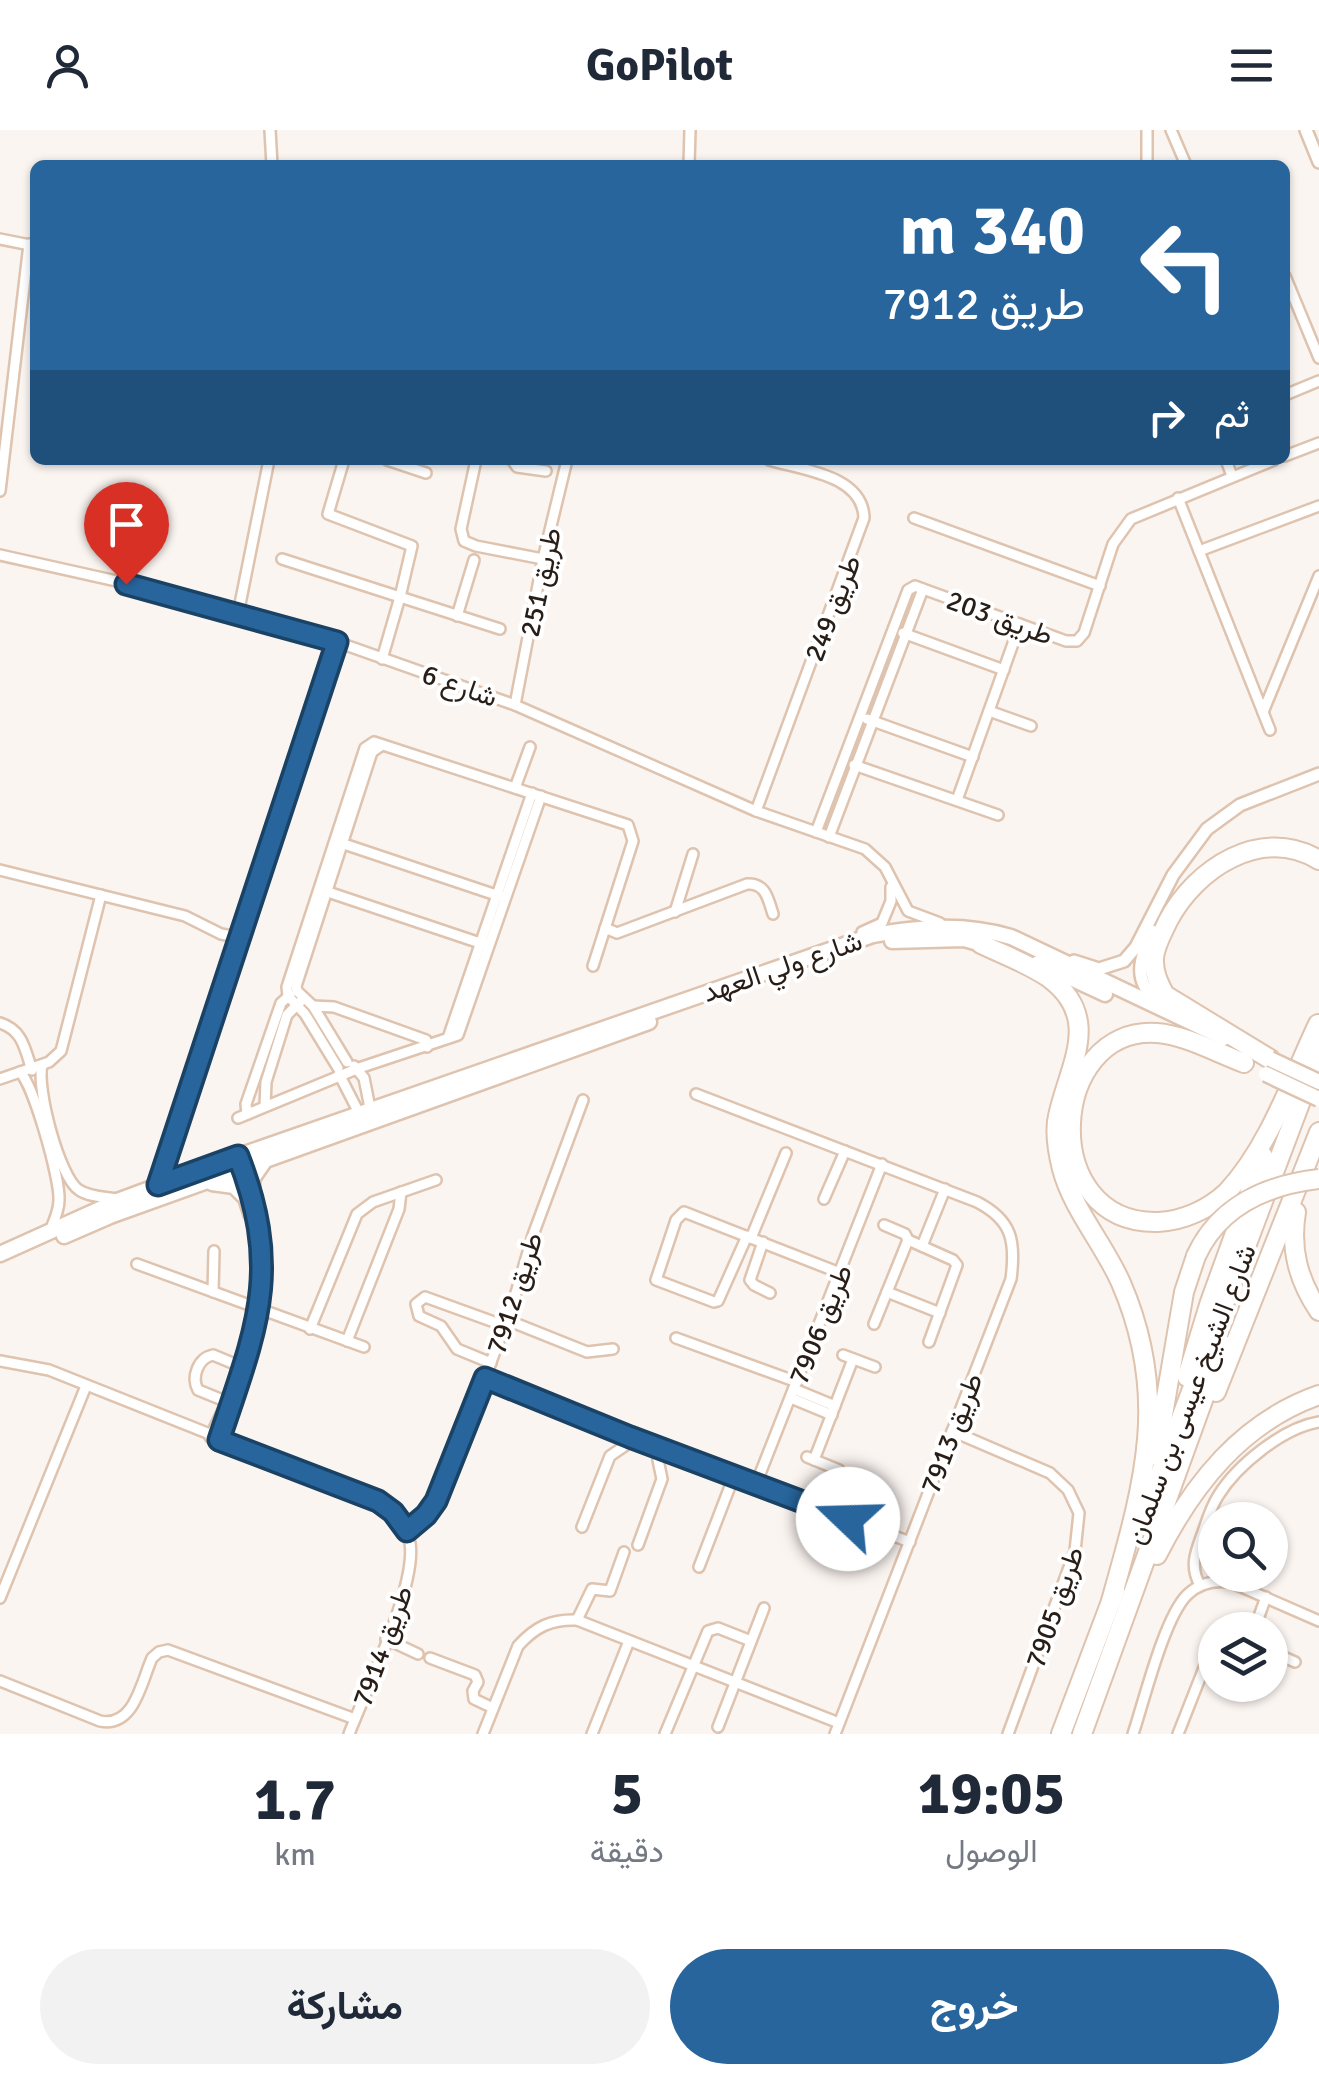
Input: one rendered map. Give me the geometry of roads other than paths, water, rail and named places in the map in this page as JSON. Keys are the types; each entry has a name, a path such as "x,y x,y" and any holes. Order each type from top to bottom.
{"highway":[{"path":"1268,1067 1165,996 1156,978 1156,947 1180,900 1200,877 1223,861 1245,852 1279,848 1319,860"},
{"path":"981,944 1047,977 1070,998 1078,1018 1079,1044 1057,1120 1057,1145 1074,1200 1130,1302 1143,1349 1148,1394 1149,1446 1141,1494 1111,1600"},
{"path":"1244,1063 1161,1033 1122,1037 1104,1048 1088,1070 1070,1114 1069,1141 1074,1163 1086,1186 1102,1204 1124,1216 1148,1222 1192,1216 1224,1194 1249,1164 1318,1023"},
{"path":"1150,1500 1235,1230 1318,1023"},
{"name":"شارع الشيخ عيسى بن سلمان","path":"1061,1734 1319,1053"},
{"name":"شارع الشيخ عيسى بن سلمان","path":"1082,1734 1319,1084"},
{"path":"1319,1132 1312,1175 1294,1223 1294,1251 1303,1283 1319,1311"},
{"path":"1185,1449 1225,1376 1312,1175"},
{"path":"1141,1524 1166,1408 1184,1292 1196,1256 1221,1217 1274,1188 1312,1175"},
{"path":"1126,1618 1178,1516 1204,1476 1234,1446 1271,1418 1319,1395"}],"main road":[{"name":"شارع ولي العهد","path":"0,1257 120,1200 158,1185 237,1164 364,1111 873,935 932,926 961,926 998,933 1041,951 1185,1021 1319,1100"},
{"name":"شارع ولي العهد","path":"0,1257 39,1248 110,1216 207,1183 237,1164 264,1163 849,951 899,940 964,939 1034,962 1244,1063 1319,1084"},
{"path":"302,1148 364,1118 364,1111"},
{"path":"207,1183 228,1184 248,1197 252,1179 264,1163"}],"street":[{"path":"270,130 272,160"},
{"path":"690,130 690,160"},
{"path":"1147,130 1148,160"},
{"path":"1171,130 1184,160"},
{"path":"1306,130 1319,162"},
{"path":"0,238 30,245"},
{"path":"0,491 30,260"},
{"path":"1290,288 1319,358"},
{"path":"1290,393 1319,381"},
{"path":"1290,454 1319,443"},
{"path":"238,614 268,465"},
{"path":"343,465 328,514 412,546 382,658"},
{"path":"402,465 426,473"},
{"path":"475,465 461,529 464,540 476,546 543,559"},
{"path":"516,465 546,471"},
{"name":"طريق 251","path":"515,704 566,465"},
{"name":"طريق 249","path":"756,810 864,518 860,499 846,485 784,465"},
{"path":"1228,465 1232,476"},
{"name":"طريق 203","path":"923,589 1066,641 1077,641 1084,632 1118,532 1127,523 1261,465"},
{"path":"1178,498 1270,730"},
{"path":"1199,551 1319,506"},
{"path":"914,518 1100,586"},
{"name":"شارع 6","path":"0,554 170,594 337,642 515,704 756,810 856,845 877,857 908,911 927,920 961,926"},
{"path":"282,559 500,629"},
{"path":"457,616 474,560"},
{"path":"1263,712 1319,576"},
{"path":"816,832 910,588 923,589 829,836"},
{"path":"957,800 1020,624"},
{"path":"893,630 1004,670"},
{"path":"158,1185 337,642"},
{"path":"989,711 1031,726"},
{"path":"861,717 973,757"},
{"path":"265,1106 266,1082 286,1014 296,998 297,976 322,890 372,752 382,744 623,822 631,829 633,841 592,966"},
{"path":"515,788 530,747"},
{"path":"844,762 998,815"},
{"path":"1041,951 1099,968 1124,962 1182,863 1207,829 1232,810 1319,774"},
{"path":"426,1047 426,1040 334,1006 313,1006 296,998 281,1003 243,1116 341,1069 358,1068 426,1047 447,1040 486,945 536,794"},
{"path":"338,842 502,897"},
{"path":"675,912 693,854"},
{"path":"1182,863 1139,967 1148,992 1185,1021"},
{"path":"0,870 185,916 222,934 238,936"},
{"path":"827,950 841,939 882,922 891,901 891,879"},
{"path":"605,928 617,933 753,884 766,892 773,914"},
{"path":"322,890 486,945"},
{"path":"0,1080 54,1059 63,1045 101,896"},
{"path":"296,998 364,1111"},
{"path":"313,1006 341,1069"},
{"path":"0,1024 20,1035 36,1067 60,1174 60,1199 50,1233"},
{"path":"341,1069 358,1068"},
{"path":"358,1068 364,1078 364,1111"},
{"path":"20,1072 31,1088 60,1174 78,1190 120,1200"},
{"path":"696,1094 945,1189 922,1246"},
{"name":"طريق 7912","path":"407,1531 436,1501 506,1323 532,1235 583,1100"},
{"path":"824,1199 845,1151"},
{"path":"786,1153 749,1237 718,1300 714,1302 656,1280 681,1213 749,1237 763,1242 840,1273"},
{"path":"214,1438 260,1311 263,1274 256,1224 250,1218 237,1164"},
{"name":"طريق 7906","path":"756,1484 882,1164"},
{"path":"310,1329 356,1214 368,1204 436,1180"},
{"name":"طريق 7913","path":"837,1729 1010,1278 1012,1241 996,1212 945,1189"},
{"path":"347,1341 399,1209 401,1192"},
{"path":"884,1225 956,1263 929,1342"},
{"path":"874,1324 908,1240"},
{"path":"763,1242 750,1280 770,1293"},
{"path":"213,1292 214,1250"},
{"path":"137,1264 364,1347"},
{"path":"887,1292 940,1313"},
{"path":"491,1363 455,1348 444,1330 419,1316 416,1304 422,1298 431,1299 587,1352 613,1349"},
{"path":"676,1338 833,1410"},
{"path":"225,1402 198,1390 195,1378 201,1362 207,1356 216,1356 242,1367"},
{"path":"839,1470 811,1458 833,1410 848,1357 875,1367"},
{"path":"0,1361 49,1370 378,1501 393,1512 407,1531"},
{"path":"485,1378 660,1449 910,1542"},
{"path":"214,1438 225,1402 236,1383"},
{"path":"0,1598 86,1386"},
{"path":"1215,1502 1222,1490 1272,1445 1302,1426 1319,1422"},
{"name":"طريق 7905","path":"952,1432 1050,1473 1068,1490 1078,1513 1076,1551 1008,1734"},
{"path":"582,1527 610,1456 626,1445 630,1437"},
{"path":"638,1544 662,1479 660,1449"},
{"path":"699,1566 734,1476"},
{"name":"طريق 7914","path":"349,1734 412,1564 407,1531"},
{"path":"1198,1544 1194,1569 1198,1580"},
{"path":"576,1620 592,1589 610,1591 624,1552"},
{"path":"1133,1734 1173,1617 1184,1598 1198,1587"},
{"path":"1254,1592 1319,1620"},
{"path":"1261,1612 1266,1597"},
{"path":"718,1726 764,1608"},
{"path":"482,1734 510,1659 528,1634 558,1620 576,1620 837,1729"},
{"path":"665,1734 703,1638 713,1628 751,1641"},
{"path":"386,1639 418,1654"},
{"path":"592,1734 629,1641"},
{"path":"0,1680 100,1722 116,1722 128,1713 152,1658 168,1650 355,1719"},
{"path":"430,1658 475,1675 478,1682 474,1700 493,1708"},
{"path":"1288,1659 1295,1662"},
{"path":"1178,1734 1198,1683"}]}
